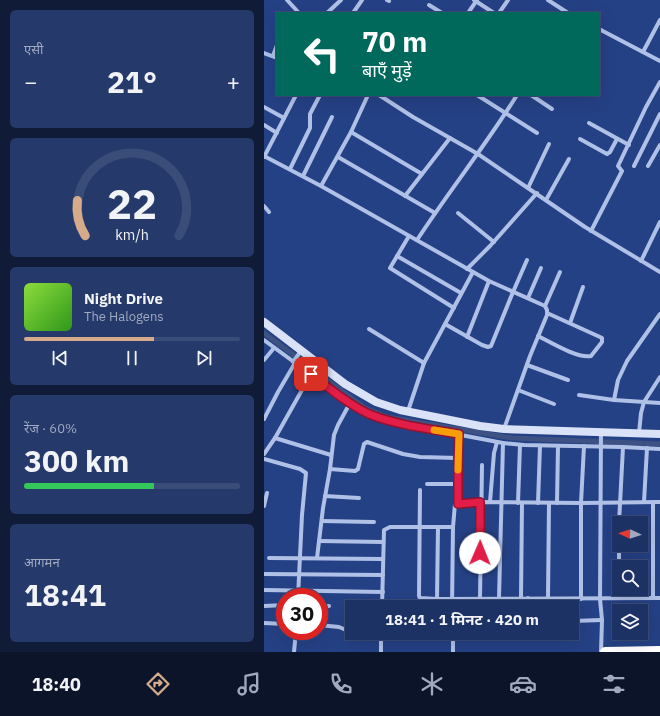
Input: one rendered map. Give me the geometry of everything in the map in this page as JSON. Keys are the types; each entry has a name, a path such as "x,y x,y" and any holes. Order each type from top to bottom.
{"highway":[{"path":"605,652 660,652"}],"street":[{"path":"287,0 298,12"},
{"path":"328,12 341,0"},
{"path":"355,12 362,0"},
{"path":"469,12 476,0 493,12"},
{"path":"500,12 508,0"},
{"path":"548,0 565,12"},
{"path":"429,5 440,12"},
{"path":"642,52 660,20"},
{"path":"600,30 660,61"},
{"path":"264,53 275,57"},
{"path":"591,231 622,171 618,166 646,107 660,82"},
{"path":"295,96 264,156 321,186 466,269 545,306"},
{"path":"290,169 311,126 310,114 319,96"},
{"path":"321,186 351,132 368,96"},
{"path":"381,96 413,117 478,154 591,231 660,272"},
{"path":"479,96 537,133"},
{"path":"417,240 478,154 516,96"},
{"path":"532,96 552,109"},
{"path":"264,107 284,118"},
{"path":"634,166 660,114"},
{"path":"303,176 332,117"},
{"path":"589,123 629,145"},
{"path":"264,125 277,133"},
{"path":"351,132 422,174"},
{"path":"405,196 450,138"},
{"path":"580,139 607,154 610,152 618,139"},
{"path":"528,188 549,144"},
{"path":"648,166 660,145"},
{"path":"338,157 435,213"},
{"path":"546,200 568,159"},
{"path":"466,269 494,242 537,193"},
{"path":"264,206 269,212"},
{"path":"458,213 494,242"},
{"path":"641,261 660,222"},
{"path":"409,236 390,268 454,308"},
{"path":"397,256 462,293"},
{"path":"445,324 487,347 491,346 527,260"},
{"path":"528,298 541,268"},
{"path":"408,412 424,363 473,272"},
{"path":"504,428 547,313 545,306 560,272"},
{"path":"467,336 489,281"},
{"path":"570,323 583,287"},
{"path":"538,336 572,352 587,357 591,356 602,342 602,338 547,313"},
{"path":"614,400 618,380 627,360 660,314"},
{"path":"264,322 311,374 350,403 378,417 424,428 520,445 584,446 602,444 660,449"},
{"path":"369,329 424,363"},
{"path":"264,340 274,348 345,384 362,396 387,406 408,412 480,426 601,434 660,434"},
{"path":"264,360 274,348"},
{"path":"264,419 296,358"},
{"path":"527,364 568,380"},
{"path":"264,454 275,438 311,374"},
{"path":"639,433 641,412 644,402 660,378"},
{"path":"654,387 660,387"},
{"path":"518,390 554,404"},
{"path":"579,395 614,400 660,403"},
{"path":"317,558 334,435 350,403"},
{"path":"458,504 459,434"},
{"path":"601,434 600,599 602,620 602,652"},
{"path":"275,438 331,455"},
{"path":"330,469 356,471 358,469 364,444 367,442 403,454 420,457 458,458"},
{"path":"490,502 494,454 497,442"},
{"path":"499,598 503,443"},
{"path":"520,445 522,598"},
{"path":"538,503 540,446"},
{"path":"557,503 558,446"},
{"path":"580,598 581,503 584,446"},
{"path":"620,516 623,447"},
{"path":"644,502 647,448"},
{"path":"264,459 300,469 306,473 299,558 298,588"},
{"path":"480,598 480,502 482,465"},
{"path":"427,484 458,484"},
{"path":"420,490 419,596 423,598 660,598"},
{"path":"264,506 267,493"},
{"path":"325,496 359,498"},
{"path":"452,598 454,506 458,504 480,502 660,502"},
{"path":"653,502 653,598"},
{"path":"548,598 549,503"},
{"path":"322,521 374,522"},
{"path":"437,599 438,527"},
{"path":"382,600 384,530 387,528 453,527"},
{"path":"319,541 383,542"},
{"path":"269,558 382,559"},
{"path":"264,574 383,575"},
{"path":"265,590 276,591"},
{"path":"328,592 382,592"},
{"path":"264,606 276,605"},
{"path":"579,621 602,620"},
{"path":"264,623 276,624"},
{"path":"328,626 345,630"},
{"path":"294,652 295,640"},
{"path":"381,640 381,652"},
{"path":"453,640 453,652"}],"waterway":[{"path":"264,333 365,408 387,417 512,438 660,444"}],"slow traffic":[{"path":"434,430 459,434 458,470"}],"route":[{"path":"311,374 350,403 368,413 378,417 424,428 459,434 458,504 480,502 480,553"}]}
